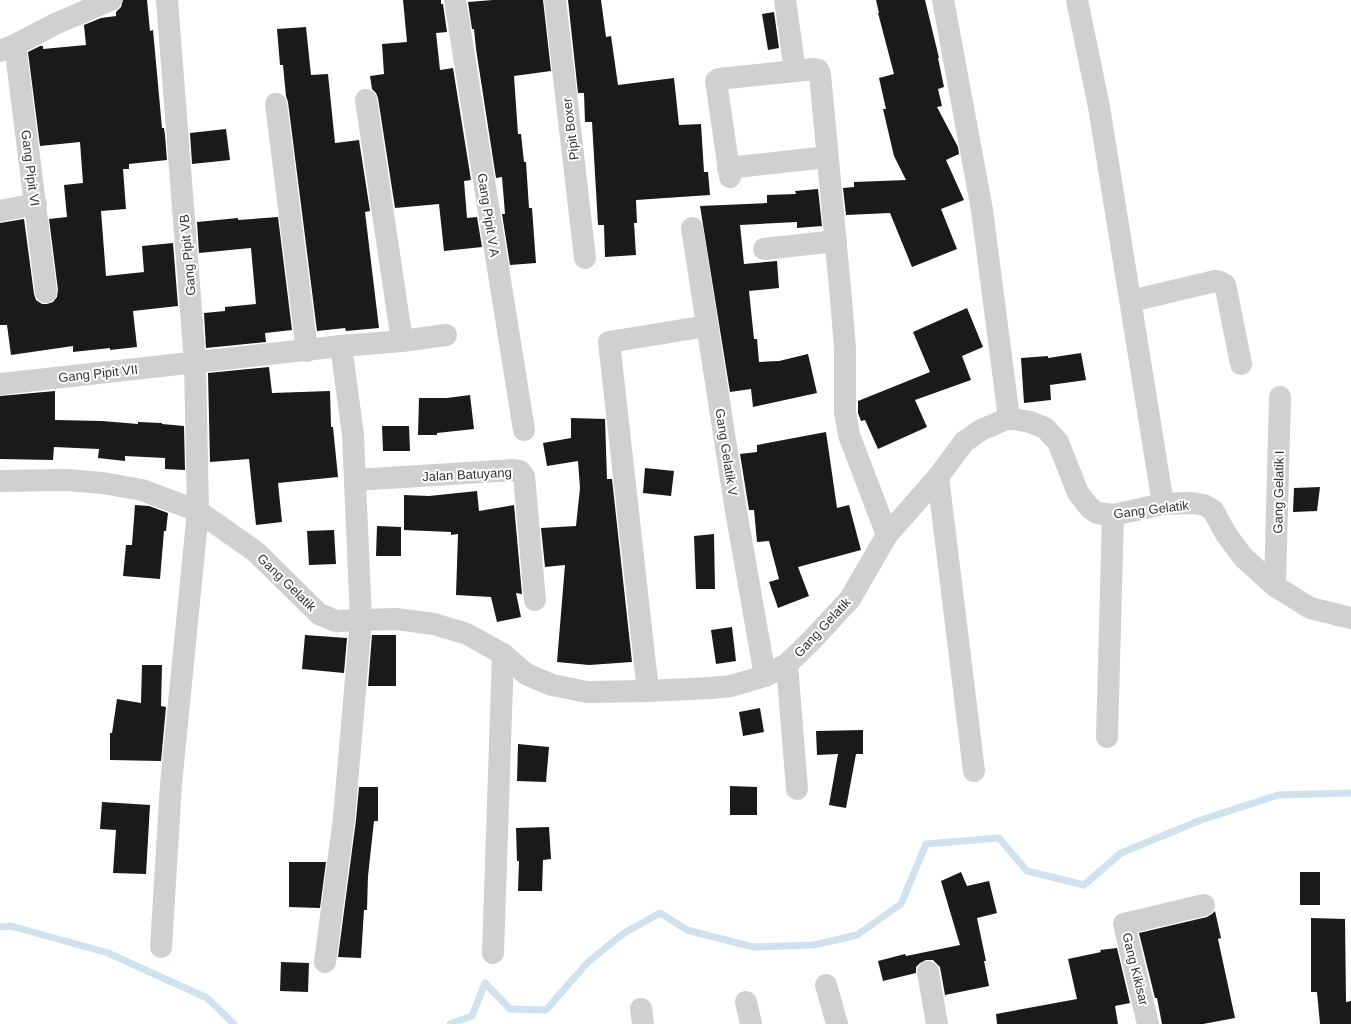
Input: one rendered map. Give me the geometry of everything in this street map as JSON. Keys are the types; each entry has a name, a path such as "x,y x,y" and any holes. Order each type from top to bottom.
{"street":[{"path":"8,48 55,24 111,0"},
{"name":"Gang Pipit VB","path":"161,948 171,784 198,511 196,363 167,0"},
{"name":"Gang Pipit V A","path":"455,0 524,430"},
{"name":"Pipit Boxer","path":"555,0 585,258"},
{"path":"785,0 795,71"},
{"path":"943,0 982,210 1009,418"},
{"path":"1077,0 1099,107 1163,504"},
{"name":"Gang Pipit VI","path":"8,48 36,204 46,292"},
{"path":"827,157 729,173 716,81 719,79 814,69 818,70 820,74 845,349 845,412 849,435 887,535"},
{"path":"366,100 402,341"},
{"path":"276,104 307,351"},
{"path":"0,211 36,204"},
{"name":"Gang Gelatik V","path":"692,228 736,511 765,676"},
{"path":"764,249 836,241"},
{"path":"1131,301 1215,281 1220,282 1225,285 1241,364"},
{"path":"648,691 602,343 708,326"},
{"name":"Gang Pipit VII","path":"0,384 446,335"},
{"path":"325,962 344,818 361,620 353,434 341,346"},
{"name":"Gang Gelatik I","path":"1276,586 1280,397"},
{"name":"Gang Gelatik","path":"0,481 66,480 104,483 142,490 198,511 256,552 319,614 336,621 396,619 434,624 467,634 503,654 526,674 552,685 587,692 648,691 731,686 765,676 787,664 811,641 850,599 887,535 938,477 964,442 981,430 1009,418 1030,422 1045,428 1058,442 1078,493 1090,508 1097,513 1113,515 1163,504 1192,502 1204,505 1213,510 1226,534 1243,557 1276,586 1310,608 1351,618"},
{"name":"Jalan Batuyang","path":"356,480 514,470 520,471 524,476 535,600"},
{"path":"938,477 974,772"},
{"path":"1106,737 1113,515"},
{"path":"493,953 503,654"},
{"path":"787,664 797,789"},
{"name":"Gang Kikisar","path":"1148,1024 1124,924 1204,905"},
{"path":"928,972 937,1024"},
{"path":"826,986 837,1024"},
{"path":"746,1002 751,1024"}],"building":[{"path":"123,0 147,0 150,31 153,30 162,128 164,128 167,160 129,164 129,169 123,169 126,209 101,211 106,276 144,272 142,246 173,243 178,306 133,311 137,347 73,352 73,346 11,355 7,325 0,325 0,223 24,219 36,300 42,304 53,302 57,297 58,290 49,219 67,217 64,185 83,183 80,142 40,146 28,52 40,46 43,46 43,49 86,45 84,25 101,18 116,16 116,12 121,7"},
{"path":"403,0 441,0 441,4 443,4 447,32 436,33 440,70 453,68 471,180 464,181 467,218 477,217 482,247 444,251 439,204 395,208 378,98 372,89 370,76 384,74 382,44 407,42"},
{"path":"493,0 543,0 551,71 514,76 518,134 521,134 524,162 526,162 529,208 532,208 536,263 510,265 502,214 505,214 502,177 496,178 474,29 472,29 468,2"},
{"path":"568,0 601,0 606,37 611,36 618,85 674,78 679,125 701,124 704,172 708,172 710,195 636,200 637,223 634,223 636,255 605,257 604,225 598,225 592,122 585,122 584,93 578,93"},
{"path":"876,0 925,0 939,58 944,87 938,89 942,106 937,107 958,147 959,154 946,160 964,200 941,209 957,249 912,267 890,213 846,215 843,188 854,187 854,182 906,180 894,156 883,109 886,109 879,78 894,74"},
{"path":"774,12 779,48 768,50 762,14"},
{"path":"306,27 311,75 328,74 335,143 359,140 370,211 365,212 379,328 346,331 345,328 317,331 283,65 280,65 277,29"},
{"path":"226,129 230,160 192,164 190,133"},
{"path":"818,189 822,226 797,228 797,222 740,225 744,264 777,261 779,288 749,291 754,339 757,339 759,362 779,361 808,354 817,393 753,407 751,389 730,392 700,206 767,203 767,195 796,194 795,191"},
{"path":"278,217 292,330 265,333 266,342 206,348 204,313 225,311 225,307 256,304 251,248 199,253 197,222 238,218 238,220"},
{"path":"967,308 983,347 962,356 971,380 915,400 927,427 878,449 865,420 861,421 858,413 858,401 930,372 913,332"},
{"path":"1081,353 1086,380 1050,385 1051,400 1024,403 1021,358 1048,356 1048,358"},
{"path":"269,367 272,393 330,391 331,427 333,427 338,477 278,483 282,522 256,525 249,459 210,462 208,373"},
{"path":"55,391 55,420 102,421 138,424 138,422 162,423 184,426 185,470 165,469 165,458 125,456 125,461 98,458 99,449 54,447 53,460 0,459 0,396"},
{"path":"470,395 474,429 437,433 437,435 418,435 419,398 447,398"},
{"path":"571,418 605,419 607,479 612,479 632,662 589,665 557,662 565,565 545,567 541,528 576,526 580,488 578,461 547,466 543,443 571,438"},
{"path":"382,426 409,426 410,451 383,451"},
{"path":"826,432 837,508 849,505 861,550 798,567 809,596 778,608 769,582 779,579 769,541 757,542 754,510 749,510 740,454 757,452 757,445"},
{"path":"645,468 674,471 671,496 643,493"},
{"path":"1320,487 1317,511 1293,512 1294,488"},
{"path":"477,491 479,511 514,505 522,594 516,593 521,617 497,622 491,597 456,595 458,534 451,535 451,532 404,530 404,495 429,496"},
{"path":"135,505 149,506 168,513 166,531 164,531 160,579 123,576 126,545 132,545"},
{"path":"377,526 401,527 401,556 376,556"},
{"path":"334,530 336,564 309,565 307,531"},
{"path":"714,534 715,589 696,589 694,536"},
{"path":"732,627 736,661 716,664 711,630"},
{"path":"305,635 347,638 344,673 302,669"},
{"path":"372,635 396,635 396,686 368,686"},
{"path":"142,665 162,665 161,706 166,707 161,761 110,760 110,733 112,733 117,699 141,703"},
{"path":"760,708 764,732 743,736 739,712"},
{"path":"863,730 863,754 856,754 846,808 829,805 838,754 817,755 816,731"},
{"path":"518,744 549,747 546,782 517,781"},
{"path":"730,786 757,787 757,815 730,815"},
{"path":"359,787 378,787 378,821 374,821 368,876 367,910 364,910 361,958 338,957 356,820"},
{"path":"102,802 150,805 146,874 113,873 116,830 100,829"},
{"path":"549,827 551,859 543,860 542,891 518,891 519,861 517,861 516,828"},
{"path":"289,862 326,862 320,908 289,907"},
{"path":"961,872 967,886 989,881 997,913 977,918 986,961 984,961 989,986 945,995 940,967 933,960 926,960 920,963 916,967 916,973 883,981 878,961 905,954 906,956 960,945 941,881"},
{"path":"1300,872 1320,872 1320,905 1300,905"},
{"path":"1215,911 1221,938 1218,939 1235,1018 1203,1024 1162,1024 1157,998 1155,998 1139,933 1207,917"},
{"path":"1311,918 1345,919 1346,1002 1351,1001 1351,1024 1320,1024 1317,992 1311,992"},
{"path":"1117,948 1130,1003 1115,1006 1118,1024 997,1024 996,1014 1077,999 1068,959 1101,952 1100,950"},
{"path":"281,962 309,963 308,992 280,991"}],"waterway":[{"path":"450,1024 472,1016 485,983 510,1009 546,1010 588,962 624,933 660,913 687,930 753,947 814,945 857,935 901,904 926,844 999,838 1027,871 1084,885 1121,853 1201,820 1278,795 1351,793"},
{"path":"0,927 11,926 108,953 207,998 234,1024"}]}
